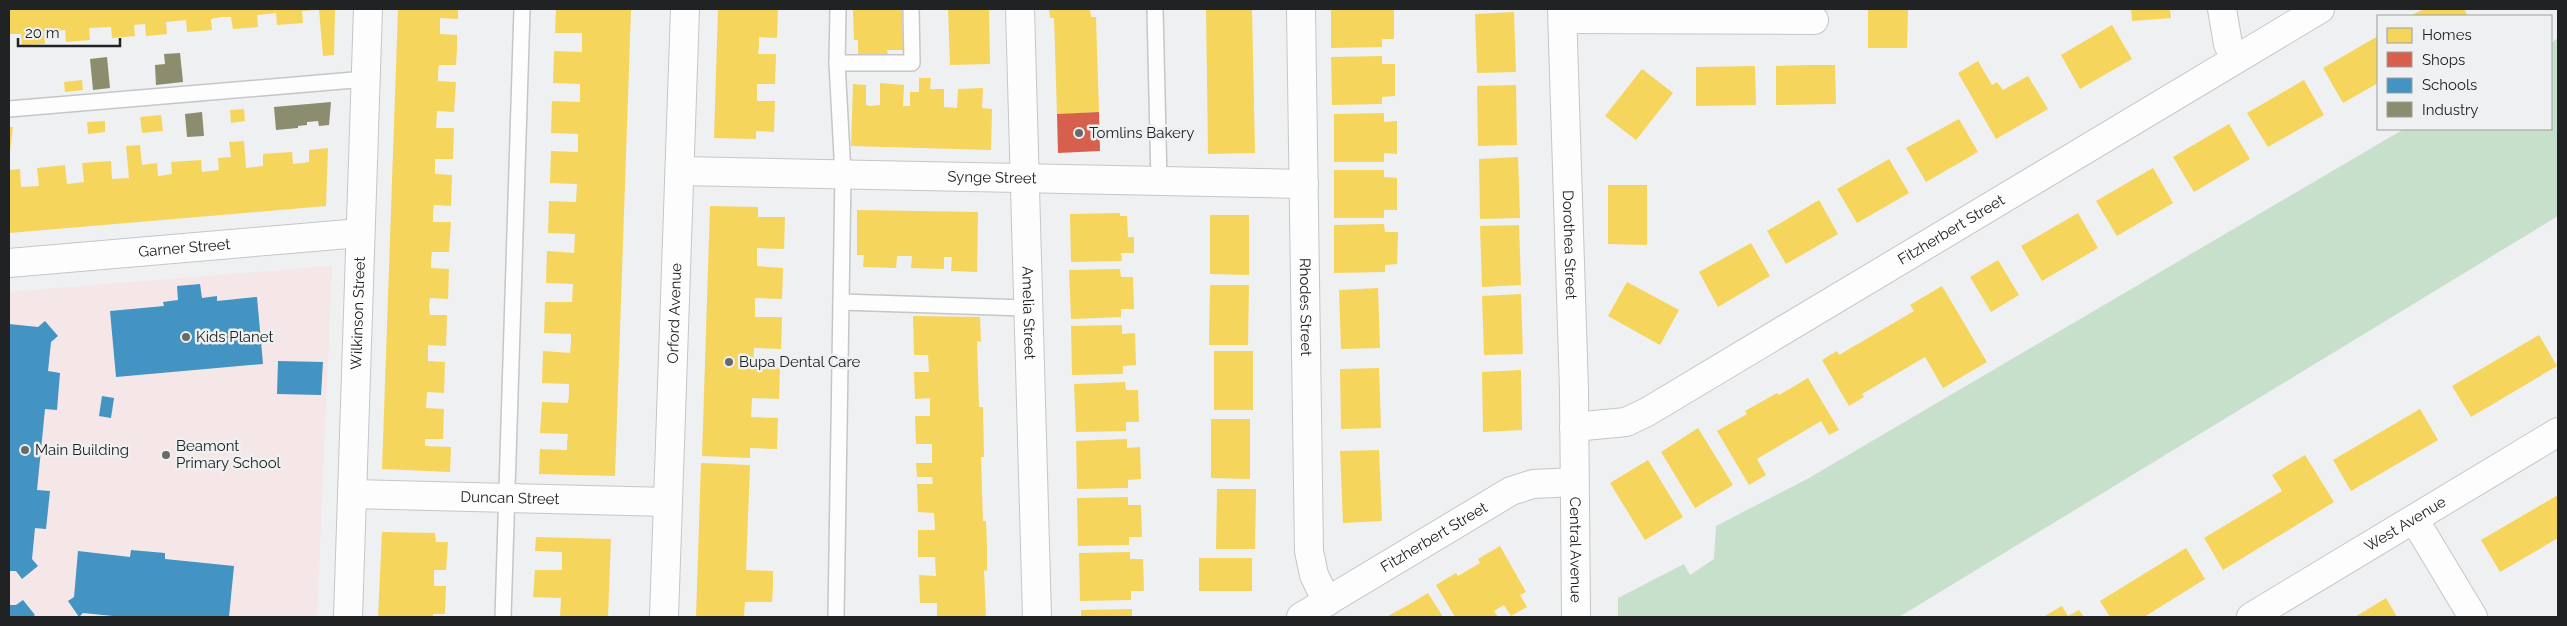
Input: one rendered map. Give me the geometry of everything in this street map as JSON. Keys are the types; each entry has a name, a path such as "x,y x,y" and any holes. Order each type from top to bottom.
{"street":[{"name":"Wilkinson Street","path":"348,617 368,9"},
{"name":"Orford Avenue","path":"664,617 685,9"},
{"name":"Amelia Street","path":"1020,9 1037,617"},
{"name":"Rhodes Street","path":"1301,9 1309,551 1314,575 1327,602"},
{"path":"2222,9 2228,44 2235,59"},
{"name":"Fitzherbert Street","path":"1574,426 1620,423 1646,412 2320,9"},
{"path":"1563,14 1814,20"},
{"name":"Dorothea Street","path":"1563,14 1574,482"},
{"name":"Synge Street","path":"680,170 1304,184"},
{"name":"Garner Street","path":"9,263 360,233"},
{"name":"West Avenue","path":"2252,617 2558,432"},
{"name":"Fitzherbert Street","path":"1301,617 1511,491 1533,484 1574,482"},
{"name":"Central Avenue","path":"1574,482 1576,617"},
{"name":"Duncan Street","path":"352,494 507,500 668,502"},
{"path":"2414,519 2473,617"}],"lane":[{"path":"503,617 522,9"},
{"path":"836,617 843,174 837,63 838,9"},
{"path":"837,63 912,63 911,9"},
{"path":"1155,9 1159,182"},
{"path":"9,109 366,79"},
{"path":"841,302 1028,308"}],"shaded area":[{"name":"Beamont Primary School","path":"332,266 317,617 9,617 9,292"}],"green space":[{"path":"2558,38 2558,216 1899,617 1618,617 1618,598 1684,564 1690,575 1714,559 1716,526 1809,478 2402,130 2552,130 2552,42"}],"building: Homes":[{"path":"9,9 317,10 302,11 303,23 277,25 276,13 257,15 258,27 233,29 231,17 211,19 212,30 187,32 186,20 166,22 167,34 146,36 145,24 134,25 135,36 112,38 111,27 89,28 90,40 66,42 65,30 44,31 45,44 22,45 21,34 9,34"},
{"path":"319,9 335,9 334,55 323,56"},
{"path":"398,9 458,9 458,19 440,18 440,34 457,35 456,65 439,65 438,73 438,81 456,82 454,112 437,111 436,128 454,128 453,159 435,159 435,174 452,175 451,206 434,205 433,213 433,222 451,222 449,252 432,252 431,260 431,268 449,269 448,299 430,298 429,306 430,315 447,315 446,346 428,345 428,361 445,362 444,393 427,392 426,408 444,409 443,439 425,439 425,446 451,447 450,472 382,469"},
{"path":"556,9 631,9 615,476 539,474 540,449 567,450 568,434 540,433 542,402 568,403 569,393 569,384 542,383 543,351 570,353 571,343 571,334 544,333 545,302 572,302 573,284 546,283 547,251 574,253 575,234 548,233 549,201 576,202 577,184 550,183 551,151 578,152 578,134 551,133 552,101 580,102 580,84 553,83 554,51 582,52 582,33 555,33"},
{"path":"718,9 778,9 777,38 759,37 758,54 776,54 775,84 757,84 757,101 775,101 774,132 756,131 756,139 714,138"},
{"path":"853,9 902,9 903,50 887,50 888,54 858,55 858,40 854,40"},
{"path":"948,9 989,9 990,64 950,65"},
{"path":"1049,9 1090,9 1091,17 1096,17 1099,112 1057,114 1054,18 1050,18"},
{"path":"1206,9 1252,9 1255,153 1208,154"},
{"path":"1331,9 1394,9 1394,39 1382,39 1382,47 1331,48"},
{"path":"1868,9 1908,9 1907,48 1868,48"},
{"path":"2131,9 2170,9 2171,18 2132,21"},
{"path":"2424,9 2464,9 2467,15 2412,15"},
{"path":"1514,12 1516,72 1477,73 1475,14"},
{"path":"2112,25 2132,59 2080,89 2061,55"},
{"path":"2377,37 2377,84 2343,103 2323,68"},
{"path":"1382,56 1382,64 1395,64 1395,96 1382,97 1382,104 1332,105 1331,57"},
{"path":"1978,61 1992,85 1997,82 2003,90 2028,76 2048,109 1996,139 1958,73"},
{"path":"1835,65 1836,104 1776,105 1776,66"},
{"path":"1755,66 1756,105 1696,106 1696,67"},
{"path":"1642,69 1673,93 1636,140 1605,116"},
{"path":"919,78 931,78 930,89 944,89 944,107 957,108 958,89 983,88 982,108 992,109 991,150 851,146 853,84 866,85 866,105 871,106 880,105 880,83 904,85 903,106 910,106 910,92 919,92"},
{"path":"82,80 83,90 65,92 64,82"},
{"path":"2304,80 2324,115 2268,147 2247,113"},
{"path":"1516,85 1517,145 1478,146 1477,86"},
{"path":"244,109 245,121 231,123 230,110"},
{"path":"1384,113 1384,122 1397,121 1397,154 1384,153 1384,162 1334,162 1334,114"},
{"path":"161,115 163,131 142,133 140,117"},
{"path":"1959,119 1978,152 1926,182 1906,148"},
{"path":"105,121 105,132 88,134 87,122"},
{"path":"2229,124 2250,159 2194,192 2173,157"},
{"path":"9,127 13,127 10,152 9,152"},
{"path":"244,141 246,168 263,166 263,154 292,152 293,164 309,162 309,150 328,148 326,206 9,233 9,170 20,169 21,187 39,186 37,168 65,165 67,184 84,182 82,163 111,161 112,179 129,178 126,146 140,145 142,165 157,163 158,176 172,174 171,162 201,160 202,172 219,170 218,158 231,157 229,142"},
{"path":"1518,157 1520,218 1480,219 1479,159"},
{"path":"1889,159 1909,193 1857,223 1837,189"},
{"path":"2153,168 2173,203 2117,236 2096,201"},
{"path":"1334,170 1384,170 1384,177 1397,178 1397,210 1384,210 1384,218 1334,218"},
{"path":"1608,185 1647,185 1647,245 1608,244"},
{"path":"1819,200 1838,234 1786,264 1767,231"},
{"path":"710,206 758,207 758,217 785,217 784,249 757,248 757,266 783,268 782,299 755,298 755,317 782,317 781,349 754,348 753,367 780,368 779,399 752,398 751,417 778,418 777,449 750,448 750,458 702,456"},
{"path":"857,210 978,212 977,272 951,271 952,257 944,257 944,269 911,268 912,256 897,256 896,268 863,267 864,255 857,255"},
{"path":"1120,213 1120,216 1127,216 1128,237 1134,237 1134,253 1121,253 1122,261 1071,262 1070,214"},
{"path":"2078,213 2098,248 2042,281 2021,246"},
{"path":"1210,215 1249,215 1249,275 1210,274"},
{"path":"1384,224 1385,232 1398,232 1397,264 1385,265 1385,272 1334,273 1334,225"},
{"path":"1519,225 1521,285 1482,287 1480,226"},
{"path":"1751,243 1770,276 1718,307 1699,272"},
{"path":"1998,260 2019,295 1991,312 1970,277"},
{"path":"1120,269 1121,277 1133,277 1134,309 1121,309 1121,317 1071,319 1069,270"},
{"path":"1627,282 1679,310 1660,345 1608,316"},
{"path":"1210,285 1249,285 1248,345 1209,345"},
{"path":"1942,286 1987,362 1943,388 1925,357 1862,394 1864,397 1849,406 1822,360 1837,351 1839,355 1914,311 1910,305"},
{"path":"1378,288 1380,348 1341,349 1339,290"},
{"path":"1521,294 1523,354 1484,355 1482,296"},
{"path":"913,316 980,317 981,342 977,341 979,407 983,407 984,457 981,457 983,521 986,521 987,546 987,571 984,570 986,617 937,617 937,603 920,603 919,575 936,576 935,557 918,557 918,530 935,530 934,513 918,512 917,484 933,484 932,477 917,477 916,463 932,463 932,444 916,444 915,416 930,416 930,398 915,399 914,372 929,372 928,355 914,355"},
{"path":"1122,325 1122,334 1135,333 1136,365 1123,366 1123,374 1072,375 1071,326"},
{"path":"2539,335 2557,366 2471,417 2452,386"},
{"path":"1214,351 1253,351 1253,410 1214,410"},
{"path":"1379,368 1381,428 1341,429 1340,369"},
{"path":"1521,370 1522,430 1483,432 1482,372"},
{"path":"1808,378 1839,430 1829,435 1821,421 1757,459 1766,475 1749,485 1717,431 1747,414 1745,411 1777,393 1779,395"},
{"path":"1125,382 1126,390 1138,390 1139,422 1126,422 1126,431 1076,432 1074,384"},
{"path":"2420,409 2438,440 2351,491 2333,460"},
{"path":"1211,419 1250,419 1250,479 1211,478"},
{"path":"1698,428 1733,485 1695,508 1661,452"},
{"path":"1127,439 1127,448 1140,447 1141,479 1128,480 1128,488 1077,489 1076,441"},
{"path":"1379,450 1382,521 1343,523 1340,451"},
{"path":"2305,455 2334,502 2223,570 2204,538 2282,491 2272,475"},
{"path":"1648,460 1683,517 1645,540 1610,483"},
{"path":"701,463 750,465 746,570 773,571 773,586 772,602 745,602 744,617 696,617"},
{"path":"1217,489 1256,489 1255,549 1216,549"},
{"path":"2558,495 2558,538 2500,572 2481,540"},
{"path":"1128,497 1128,505 1141,505 1142,537 1129,537 1129,545 1078,546 1077,498"},
{"path":"382,532 435,533 436,542 448,542 446,570 434,570 434,586 446,586 445,614 433,614 433,617 378,617"},
{"path":"536,537 611,539 608,617 560,617 561,598 533,597 535,570 562,570 562,552 535,551"},
{"path":"1500,546 1526,592 1520,595 1527,607 1511,616 1504,605 1494,611 1498,617 1455,617 1436,585 1456,573 1458,576 1480,563 1478,559"},
{"path":"2186,548 2205,579 2144,617 2110,617 2100,601"},
{"path":"1130,552 1130,559 1143,559 1144,591 1131,591 1131,600 1080,601 1079,553"},
{"path":"1199,558 1252,558 1252,591 1199,591"},
{"path":"1428,593 1443,617 1386,617 1408,605"},
{"path":"2386,598 2397,617 2354,617 2365,611"},
{"path":"2062,606 2068,616 2079,610 2084,617 2043,617"},
{"path":"1132,609 1132,617 1081,617 1081,610"}],"building: Shops":[{"name":"Tomlins Bakery","path":"1099,112 1100,151 1058,153 1057,114"}],"building: Schools":[{"name":"Kids Planet","path":"200,284 202,298 217,296 217,301 257,297 263,364 116,377 110,311 164,306 163,302 178,300 177,286"},
{"name":"Main Building","path":"45,321 58,336 51,342 48,371 60,373 57,410 45,409 37,490 50,491 46,529 35,528 32,559 38,566 22,579 16,571 9,571 9,324 38,327"},
{"path":"278,361 323,362 321,395 277,394"},
{"path":"102,396 114,398 111,418 99,416"},
{"path":"131,550 165,553 165,559 234,566 229,617 123,617 83,613 79,617 68,601 74,597 78,551 130,557"},
{"path":"23,600 35,615 32,617 9,617 9,605 16,605"}],"building: Industry":[{"path":"180,53 183,82 156,85 155,65 165,64 164,54"},
{"path":"107,57 110,88 93,90 90,59"},
{"path":"331,102 329,125 319,126 318,121 307,122 307,125 298,126 298,128 276,130 274,107"},
{"path":"202,112 204,136 187,137 185,114"}],"place":[{"name":"Tomlins Bakery","path":"1079,133"},
{"name":"Kids Planet","path":"186,337"},
{"name":"Bupa Dental Care","path":"729,362"},
{"name":"Main Building","path":"25,450"},
{"name":"Beamont Primary School","path":"166,455"}]}
